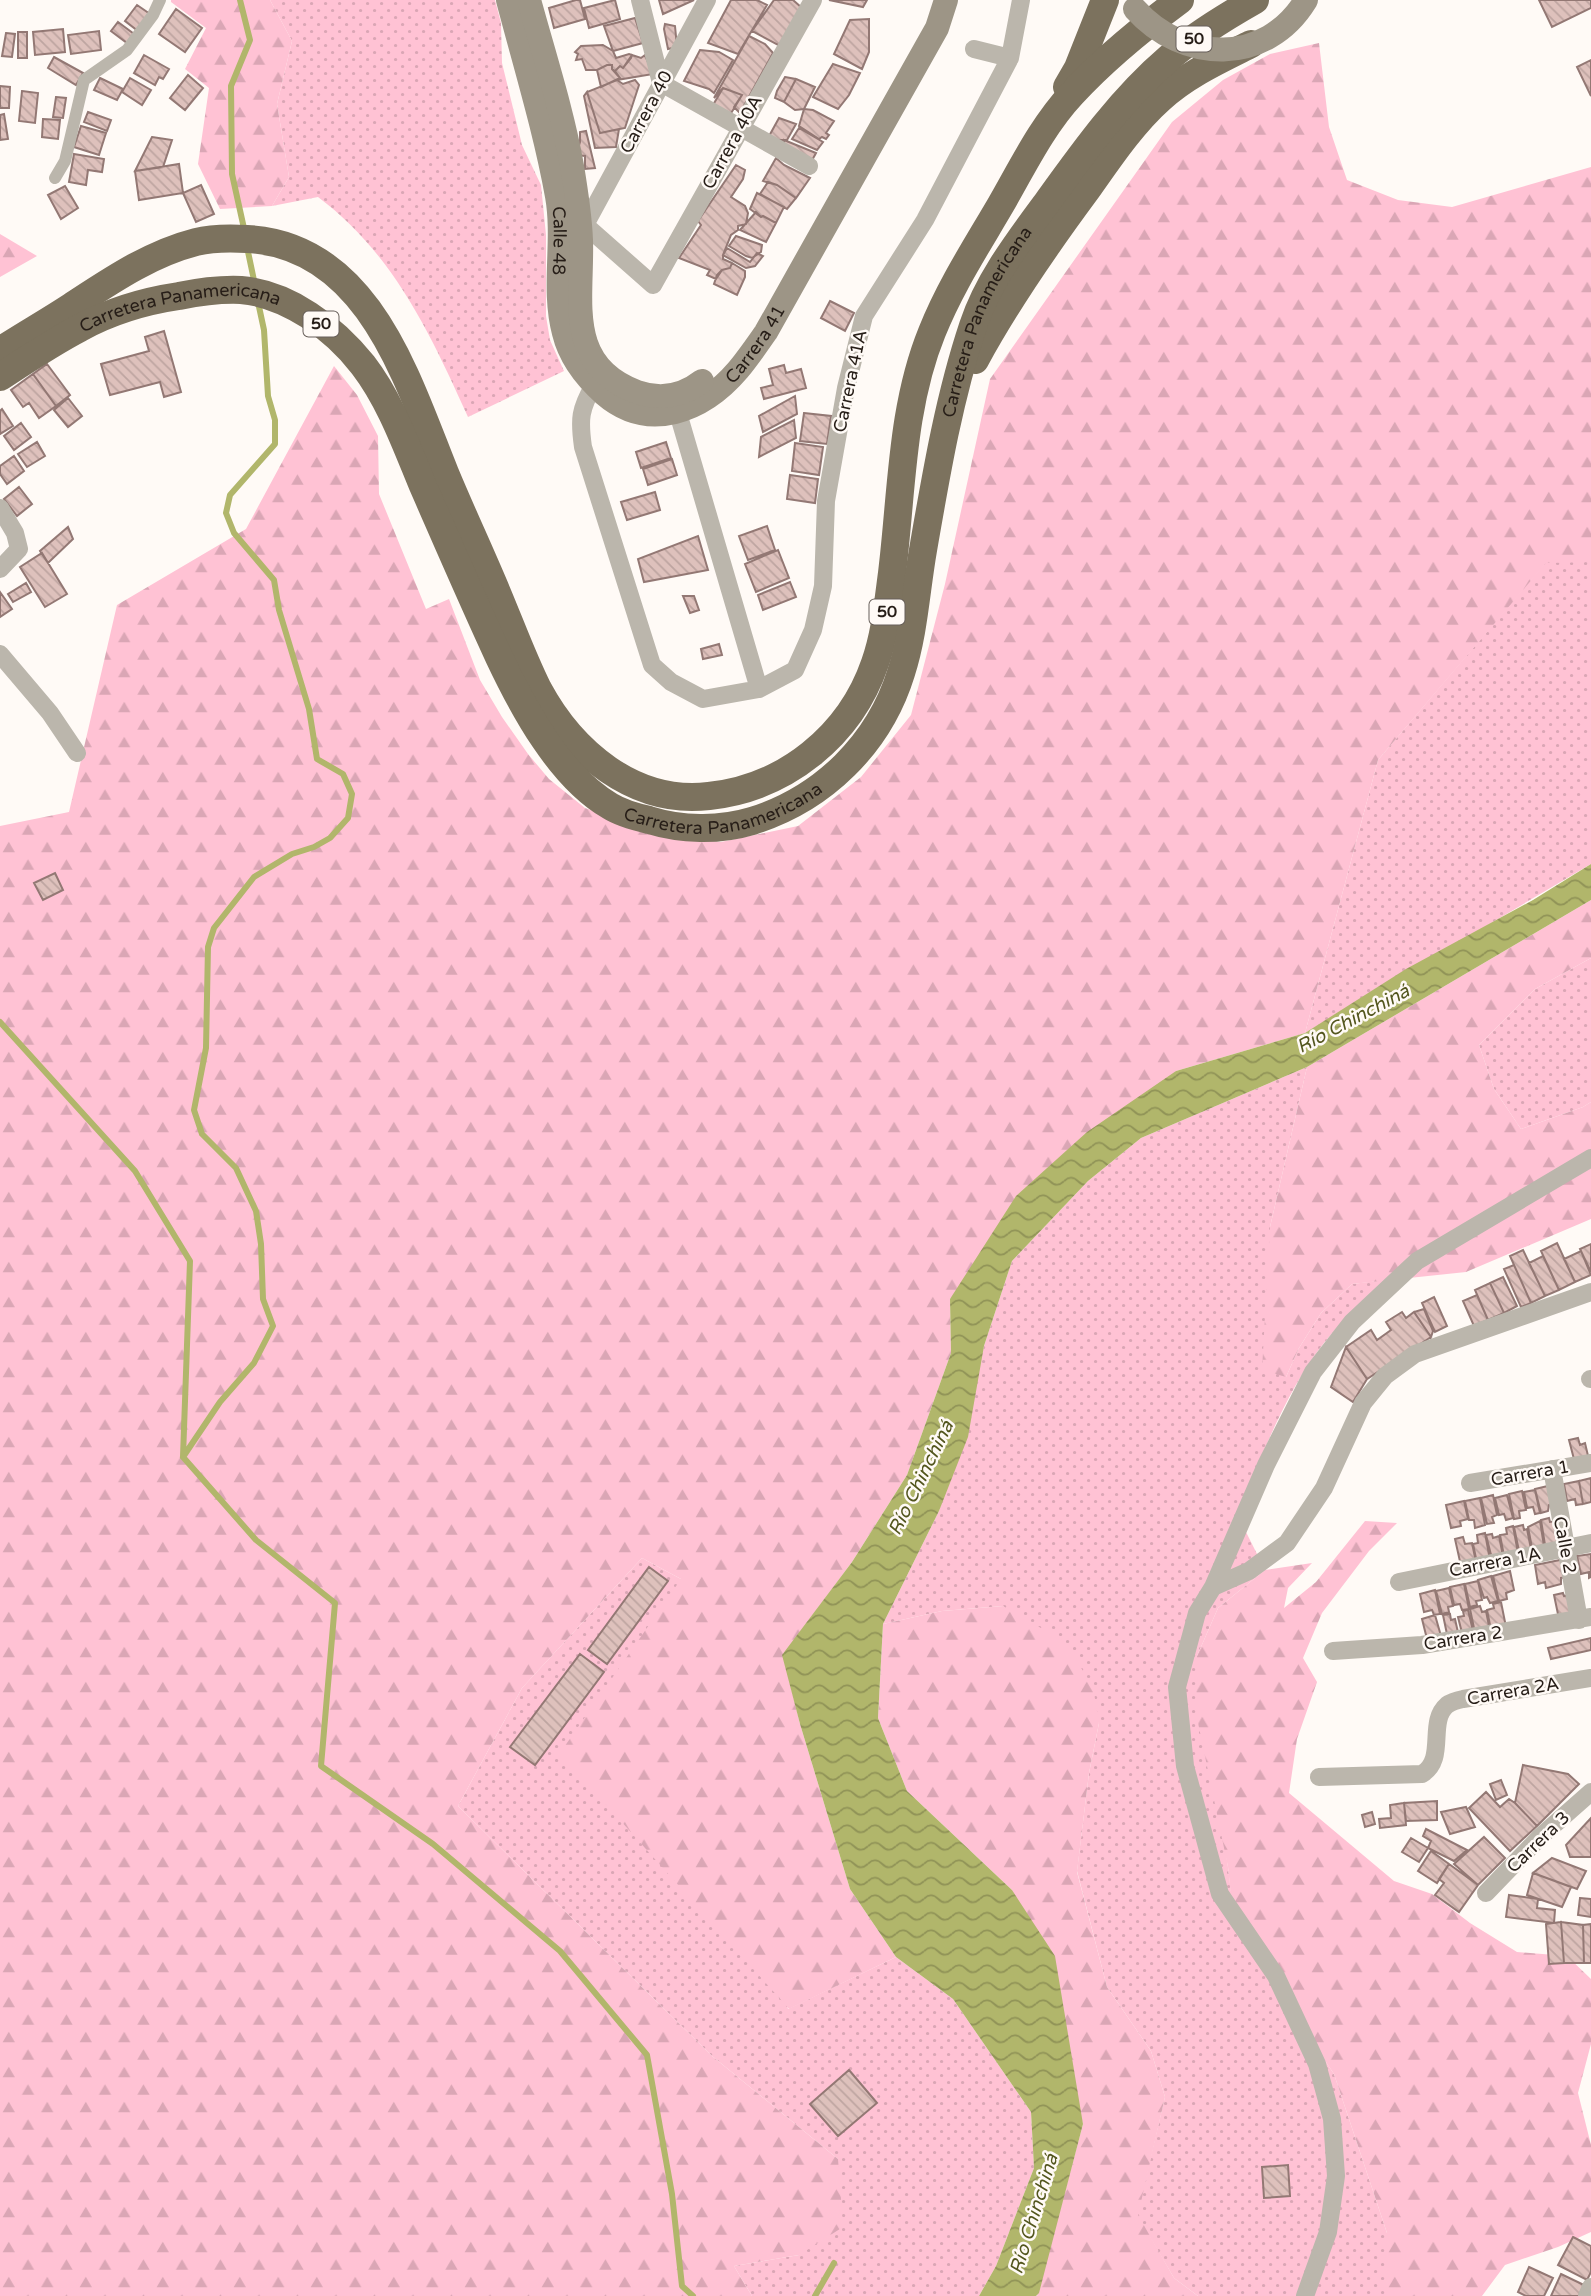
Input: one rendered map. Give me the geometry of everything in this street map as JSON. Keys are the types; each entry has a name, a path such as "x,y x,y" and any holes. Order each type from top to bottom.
{"highway":[{"path":"1036,144 1078,68 1105,0"},
{"name":"Carretera Panamericana","path":"0,351 118,276 159,255 199,241 237,238 266,240 290,246 313,257 353,291 374,317 395,352 540,692 565,730 588,755 611,773 642,789 678,797 705,797 763,785 804,761 835,732 858,698 875,664 887,615 910,403 931,334 957,279 1036,144 1068,98 1141,29 1180,0"},
{"name":"Carretera Panamericana","path":"0,377 83,326 144,302 203,291 245,290 282,301 314,318 343,342 365,368 396,424 522,705 575,777 613,808 673,827 732,826 751,821 802,797 852,760 874,732 901,673 943,438 974,321 998,273 1071,169 1139,87 1169,58 1206,29 1255,0"},
{"path":"953,401 994,326 1042,253 1106,162 1135,126 1160,99 1200,69 1251,44"}],"main road":[{"name":"Calle 48","path":"508,0 546,143 556,193 575,225 560,274 563,332 576,363 594,385 620,405 633,411 665,416 682,402 671,397 654,397 635,391 609,376 585,342 579,314 575,225 566,137 529,0"},
{"name":"Carrera 41","path":"682,402 724,362 765,301 864,130 926,13 930,0"},
{"name":"Carrera 41","path":"682,402 717,391 766,332 937,29 946,0"},
{"path":"1132,4 1147,22 1179,42 1214,50 1251,44 1278,30 1307,3"}],"street":[{"path":"55,178 65,161 84,80 127,50 153,15 160,0"},
{"path":"640,0 661,83 809,166"},
{"name":"Carrera 40","path":"575,225 661,83 707,0"},
{"name":"Carrera 40A","path":"575,225 653,285 813,0"},
{"name":"Carrera 41A","path":"759,689 795,670 813,630 823,586 826,501 846,388 864,316 925,220 1010,58 1021,0"},
{"path":"974,49 1010,58"},
{"path":"594,385 583,404 579,421 583,447 652,665 670,682 703,699 759,689 682,402"},
{"path":"0,508 15,533 19,549 0,569"},
{"path":"0,653 50,713 77,753"},
{"path":"1305,2296 1328,2232 1336,2176 1332,2119 1317,2064 1276,1976 1220,1894 1185,1766 1177,1687 1197,1613 1213,1587 1266,1465 1313,1372 1352,1322 1417,1261 1591,1158"},
{"path":"1213,1587 1249,1572 1287,1543 1324,1488 1363,1403 1385,1376 1415,1354 1591,1292"},
{"name":"Carrera 1","path":"1470,1483 1591,1463"},
{"name":"Calle 2","path":"1552,1469 1566,1548 1585,1618"},
{"name":"Carrera 1A","path":"1399,1582 1591,1543"},
{"name":"Carrera 2","path":"1333,1651 1422,1645 1585,1618"},
{"name":"Carrera 2A","path":"1320,1777 1422,1774 1430,1767 1436,1751 1439,1717 1447,1705 1463,1699 1591,1678"},
{"name":"Carrera 3","path":"1486,1893 1591,1792"},
{"path":"1587,2296 1591,2287"}],"green space":[{"path":"171,0 270,0 292,41 277,104 289,177 272,206 220,209 198,164 209,88 185,69 206,28"},
{"path":"270,0 495,0 501,23 502,63 522,145 541,185 546,235 546,316 550,340 564,371 468,417 424,325 407,296 368,243 318,197 272,206 289,177 277,104 292,41"},
{"path":"1319,43 1329,127 1347,180 1398,200 1452,207 1591,167 1591,562 1546,563 1378,760 1305,1033 1176,1071 950,1299 951,1353 907,1475 852,1562 783,1655 800,1724 850,1889 896,1957 789,2009 560,1753 681,1579 642,1558 522,1688 458,1806 712,2056 838,2159 843,2227 799,2255 734,2266 752,2296 0,2296 0,826 69,812 117,605 246,529 334,366 357,395 378,436 379,494 426,609 449,599 480,680 502,717 549,779 585,808 669,836 721,842 798,826 861,777 911,715 945,584 990,379 1172,122 1223,80 1270,54"},
{"path":"0,234 37,256 0,277"},
{"path":"1546,562 1591,562 1591,864 1305,1033 1378,760"},
{"path":"1591,900 1591,958 1535,989 1479,1045 1494,1089 1521,1129 1591,1102 1591,1219 1466,1272 1352,1284 1321,1313 1299,1348 1286,1377 1262,1370 1270,1227 1307,1067"},
{"path":"1591,958 1591,1102 1521,1129 1494,1089 1479,1045 1535,989"},
{"path":"1307,1067 1270,1227 1286,1377 1299,1348 1321,1313 1352,1284 1385,1280 1324,1343 1286,1403 1264,1450 1239,1518 1265,1570 1218,1608 1197,1656 1235,1926 1334,2074 1387,2233 1387,2296 1198,2296 1174,2278 1137,2215 1165,2097 1151,2051 1107,1987 1077,1871 1089,1773 1099,1723 1003,1606 942,1611 883,1624 939,1511 984,1346 1012,1261 1088,1181 1141,1138"},
{"path":"1365,1521 1397,1523 1369,1551 1322,1613 1303,1658 1317,1682 1297,1739 1289,1793 1394,1881 1432,1894 1470,1923 1517,1952 1567,1956 1591,1979 1591,2044 1578,2093 1591,2145 1591,2232 1558,2247 1505,2265 1482,2296 1387,2296 1387,2233 1334,2074 1234,1926 1228,1867 1196,1713 1197,1656 1218,1608 1265,1570 1312,1563 1288,1588 1284,1608 1316,1582"},
{"path":"642,1558 681,1579 788,2009 896,1957 953,1999 1031,2112 1034,2168 996,2266 979,2296 752,2296 734,2266 799,2255 838,2159 712,2056 458,1806 522,1688"},
{"path":"1003,1606 1065,1642 1093,1687 1099,1723 1089,1773 1077,1872 1107,1987 1151,2051 1165,2097 1138,2215 1174,2278 1198,2296 1037,2296 1083,2124 1012,1890 907,1791 878,1718 883,1624 942,1611"}],"water":[{"name":"Río Chinchiná","path":"1591,864 1591,900 1307,1067 1141,1138 1088,1181 1012,1261 984,1346 968,1437 939,1511 883,1624 878,1718 907,1791 1012,1890 1055,1956 1083,2124 1039,2293 1036,2296 979,2296 996,2266 1034,2168 1031,2112 953,1999 896,1957 850,1889 782,1655 852,1562 907,1475 951,1353 950,1299 1016,1196 1087,1132 1176,1071 1305,1033 1406,969 1533,900"}],"building":[{"path":"580,0 585,19 554,28 549,8"},
{"path":"615,0 620,19 589,28 584,8"},
{"path":"659,0 694,0 663,14"},
{"path":"731,0 757,0 767,5 738,54 708,43"},
{"path":"774,0 793,0 802,8 780,46 752,31"},
{"path":"829,0 867,0 863,7"},
{"path":"1539,0 1591,0 1591,8 1552,27"},
{"path":"137,5 150,14 138,31 125,21"},
{"path":"176,9 202,28 185,52 159,34"},
{"path":"635,18 643,43 613,51 604,26"},
{"path":"869,19 869,52 862,69 834,54 850,20"},
{"path":"118,22 134,34 127,43 111,31"},
{"path":"665,24 675,26 677,47 668,49"},
{"path":"63,29 65,52 35,55 33,32"},
{"path":"99,31 101,50 71,54 68,35"},
{"path":"18,32 27,32 27,58 18,58"},
{"path":"6,33 15,34 12,57 2,56"},
{"path":"749,36 765,44 773,53 740,113 734,107 742,95 723,88 714,98"},
{"path":"603,45 613,51 616,58 629,54 632,55 631,58 623,68 620,66 615,71 612,65 586,70 582,59 576,60 578,54 575,52 581,46"},
{"path":"700,50 719,52 733,60 714,93 684,81"},
{"path":"144,55 169,69 163,79 159,77 155,85 134,73"},
{"path":"632,55 641,58 645,55 653,74 617,80 620,78 615,71 620,66 623,68"},
{"path":"54,57 83,73 76,85 48,68"},
{"path":"1591,60 1591,96 1577,67"},
{"path":"833,64 860,73 838,109 813,97"},
{"path":"612,65 620,78 601,87 597,70"},
{"path":"188,75 203,88 185,110 170,98"},
{"path":"785,77 796,79 784,102 775,98"},
{"path":"100,78 123,89 117,100 94,90"},
{"path":"130,78 151,90 142,105 122,92"},
{"path":"796,79 815,87 804,109 795,110 784,102"},
{"path":"617,80 623,84 635,80 639,85 625,128 600,133 587,92"},
{"path":"0,86 10,87 9,108 0,108"},
{"path":"723,88 742,95 730,115 713,105"},
{"path":"22,91 38,93 35,123 19,121"},
{"path":"587,92 600,133 619,129 616,147 595,148 584,96"},
{"path":"56,97 66,98 63,118 53,117"},
{"path":"804,109 813,110 834,121 826,133 829,135 826,139 819,139 799,126"},
{"path":"88,112 111,120 107,131 84,122"},
{"path":"4,114 8,139 0,140 0,115"},
{"path":"779,118 796,124 787,140 768,138"},
{"path":"43,119 60,120 58,139 42,137"},
{"path":"81,126 106,133 99,155 74,147"},
{"path":"799,128 823,142 817,150 792,139"},
{"path":"586,131 595,168 585,169 585,156 576,155 580,132"},
{"path":"152,137 172,140 163,167 135,171"},
{"path":"784,140 816,153 810,164 784,144"},
{"path":"74,154 104,159 102,172 88,170 86,185 69,182"},
{"path":"776,158 810,178 796,198 777,185 763,181"},
{"path":"179,164 183,193 139,200 135,171"},
{"path":"736,165 745,170 743,179 731,197 745,206 748,213 746,224 738,226 738,230 731,235 723,255 723,259 732,263 730,268 722,270 716,279 707,275 710,270 679,258 701,225 698,221"},
{"path":"768,182 796,198 787,209 760,194"},
{"path":"201,185 214,214 196,222 183,193"},
{"path":"65,186 78,208 61,219 48,195"},
{"path":"757,193 784,207 776,223 750,209"},
{"path":"756,212 776,223 766,242 740,230"},
{"path":"736,236 762,245 761,252 752,258 729,246"},
{"path":"727,248 750,262 757,253 763,256 755,266 746,268 723,255"},
{"path":"732,263 745,271 737,295 714,284 717,275 730,268"},
{"path":"830,301 854,313 845,331 821,318"},
{"path":"164,331 181,392 164,397 160,382 110,395 101,364 149,351 145,337"},
{"path":"47,364 70,395 56,406 33,374"},
{"path":"784,365 786,373 801,369 806,388 764,399 761,388 773,385 769,369"},
{"path":"33,374 56,406 39,418 29,403 23,407 11,390"},
{"path":"795,396 797,414 763,432 759,416"},
{"path":"68,398 82,416 68,427 54,410"},
{"path":"2,409 13,426 0,434 0,411"},
{"path":"804,413 831,416 827,444 800,441"},
{"path":"794,420 796,438 759,457 761,437"},
{"path":"21,423 31,437 14,450 4,436"},
{"path":"37,442 45,456 27,467 18,454"},
{"path":"666,442 671,458 641,468 636,452"},
{"path":"795,443 823,447 819,475 792,471"},
{"path":"14,456 24,471 7,484 0,474 0,466"},
{"path":"672,459 677,475 648,485 643,469"},
{"path":"790,475 818,479 815,503 787,499"},
{"path":"19,487 32,504 17,516 4,499"},
{"path":"655,492 660,510 627,520 621,502"},
{"path":"767,526 775,550 748,560 739,536"},
{"path":"68,527 73,539 48,563 40,551"},
{"path":"698,536 708,570 644,582 638,559"},
{"path":"778,550 789,578 756,592 745,564"},
{"path":"42,553 67,594 45,607 20,567"},
{"path":"790,582 796,597 763,610 758,595"},
{"path":"26,583 31,592 13,602 8,594"},
{"path":"0,592 12,609 0,617"},
{"path":"683,596 694,596 699,610 690,613"},
{"path":"719,644 722,655 703,659 701,649"},
{"path":"55,873 63,890 43,900 34,883"},
{"path":"1557,1243 1575,1282 1559,1290 1541,1251"},
{"path":"1591,1244 1591,1272 1580,1249"},
{"path":"1523,1250 1545,1296 1531,1303 1510,1256"},
{"path":"1581,1251 1591,1275 1575,1282 1564,1259"},
{"path":"1543,1256 1559,1290 1545,1296 1529,1263"},
{"path":"1514,1265 1531,1303 1521,1307 1504,1269"},
{"path":"1503,1277 1517,1306 1504,1313 1490,1283"},
{"path":"1490,1283 1504,1313 1488,1320 1475,1290"},
{"path":"1477,1295 1488,1320 1474,1326 1463,1301"},
{"path":"1434,1297 1447,1326 1435,1332 1422,1303"},
{"path":"1424,1309 1433,1331 1431,1337 1414,1312"},
{"path":"1402,1312 1406,1318 1414,1312 1431,1337 1367,1379 1346,1347 1371,1330 1377,1340 1391,1330 1386,1322"},
{"path":"1346,1347 1367,1379 1353,1402 1331,1387"},
{"path":"1578,1438 1580,1445 1585,1443 1589,1460 1575,1463 1569,1440"},
{"path":"1591,1478 1591,1502 1583,1504 1579,1481"},
{"path":"1579,1481 1583,1504 1576,1505 1575,1499 1567,1501 1564,1484"},
{"path":"1552,1485 1556,1503 1549,1505 1548,1511 1541,1513 1535,1489"},
{"path":"1535,1490 1540,1513 1535,1514 1533,1507 1527,1508 1524,1492"},
{"path":"1522,1491 1526,1510 1519,1511 1520,1518 1514,1519 1509,1494"},
{"path":"1493,1495 1497,1515 1492,1517 1494,1523 1487,1524 1481,1498"},
{"path":"1507,1495 1513,1518 1506,1520 1504,1514 1499,1515 1495,1498"},
{"path":"1480,1498 1485,1525 1475,1528 1474,1520 1469,1520 1465,1501"},
{"path":"1464,1501 1468,1519 1460,1521 1461,1526 1451,1528 1446,1505"},
{"path":"1549,1518 1550,1522 1558,1521 1562,1542 1545,1545 1541,1520"},
{"path":"1540,1521 1544,1546 1532,1548 1528,1527"},
{"path":"1523,1525 1524,1530 1527,1529 1531,1549 1519,1551 1514,1527"},
{"path":"1513,1526 1518,1553 1504,1556 1500,1535 1507,1534 1506,1528"},
{"path":"1485,1533 1490,1560 1477,1563 1473,1544 1478,1543 1477,1535"},
{"path":"1492,1534 1493,1538 1499,1536 1503,1556 1492,1559 1486,1535"},
{"path":"1463,1537 1465,1544 1472,1543 1476,1562 1461,1566 1455,1539"},
{"path":"1591,1554 1589,1578 1589,1572 1581,1574 1577,1556"},
{"path":"1565,1559 1569,1577 1561,1578 1561,1584 1546,1588 1545,1582 1538,1584 1535,1565"},
{"path":"649,1567 668,1581 607,1664 588,1650"},
{"path":"1510,1571 1514,1590 1506,1593 1507,1599 1499,1601 1493,1576"},
{"path":"1491,1576 1498,1601 1490,1603 1487,1597 1484,1598 1478,1580"},
{"path":"1478,1581 1482,1600 1476,1601 1477,1605 1470,1607 1465,1584"},
{"path":"1464,1584 1469,1609 1462,1610 1460,1604 1454,1605 1450,1587"},
{"path":"1449,1588 1453,1606 1448,1607 1449,1612 1442,1614 1436,1591"},
{"path":"1435,1590 1440,1614 1434,1615 1432,1610 1424,1612 1420,1594"},
{"path":"1563,1593 1564,1596 1570,1595 1574,1616 1559,1619 1554,1595"},
{"path":"1501,1602 1506,1627 1491,1630 1487,1610 1494,1608 1493,1604"},
{"path":"1480,1606 1482,1612 1486,1611 1490,1631 1475,1633 1470,1609"},
{"path":"1468,1610 1474,1635 1463,1637 1458,1617 1464,1616 1463,1611"},
{"path":"1450,1614 1451,1620 1455,1619 1459,1637 1448,1639 1443,1615"},
{"path":"1435,1615 1441,1636 1427,1639 1422,1619"},
{"path":"1591,1638 1591,1650 1551,1659 1548,1648"},
{"path":"580,1654 604,1672 535,1765 510,1747"},
{"path":"1523,1765 1568,1774 1579,1784 1537,1826 1515,1803"},
{"path":"1501,1780 1507,1795 1496,1800 1490,1784"},
{"path":"1486,1792 1500,1807 1509,1799 1515,1803 1537,1826 1510,1851 1469,1808"},
{"path":"1437,1801 1437,1820 1406,1821 1404,1803"},
{"path":"1404,1803 1406,1825 1380,1828 1379,1819 1391,1818 1390,1805"},
{"path":"1466,1807 1475,1827 1450,1834 1441,1812"},
{"path":"1372,1812 1375,1824 1365,1827 1362,1815"},
{"path":"1591,1818 1591,1857 1570,1857 1566,1845"},
{"path":"1426,1829 1467,1850 1454,1861 1428,1848 1431,1841 1423,1836"},
{"path":"1484,1837 1505,1858 1478,1885 1454,1864"},
{"path":"1411,1838 1428,1848 1419,1862 1402,1852"},
{"path":"1431,1851 1449,1864 1437,1883 1418,1871"},
{"path":"1552,1858 1586,1871 1577,1889 1533,1873"},
{"path":"1449,1864 1478,1885 1459,1912 1435,1895 1444,1883 1439,1879"},
{"path":"1533,1873 1571,1887 1562,1907 1527,1895"},
{"path":"1509,1895 1538,1899 1537,1908 1555,1910 1554,1923 1506,1917"},
{"path":"1580,1898 1591,1899 1591,1917 1578,1915"},
{"path":"1561,1922 1583,1925 1584,1963 1564,1963"},
{"path":"1561,1922 1564,1963 1549,1964 1546,1924"},
{"path":"1591,1924 1591,1963 1584,1963 1583,1925"},
{"path":"849,2070 877,2103 838,2136 810,2104"},
{"path":"1288,2165 1290,2196 1264,2198 1262,2167"},
{"path":"1573,2237 1591,2246 1591,2272 1587,2280 1558,2265"},
{"path":"1529,2267 1553,2278 1544,2296 1526,2296 1518,2292"},
{"path":"1561,2274 1584,2285 1579,2296 1551,2296"}],"waterway":[{"path":"240,0 250,40 231,86 232,174 245,233"},
{"path":"247,247 255,285"},
{"path":"183,1457 220,1402 254,1363 273,1326 263,1299 261,1244 256,1211 236,1168 202,1134 194,1110 206,1048 208,947 214,928 254,877 292,854 330,838 348,818 352,794 343,774 317,759 309,709 279,610 274,580 234,533 226,513 230,495 275,444 275,420 268,396 264,330 258,302"},
{"path":"0,1022 135,1171 190,1261 183,1457 256,1540 335,1603 321,1766 433,1844 560,1951 647,2055 672,2194 682,2286 693,2296"},
{"path":"815,2296 834,2263"}]}
